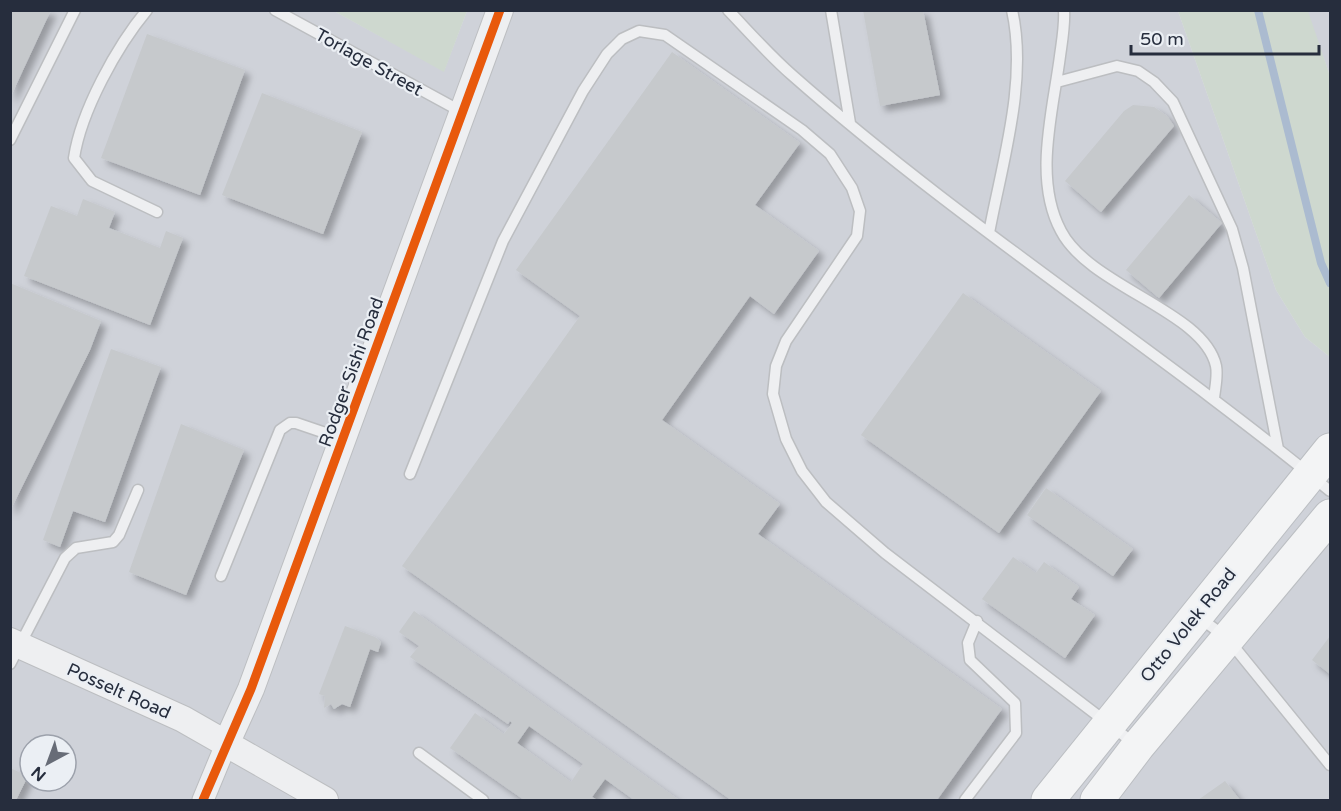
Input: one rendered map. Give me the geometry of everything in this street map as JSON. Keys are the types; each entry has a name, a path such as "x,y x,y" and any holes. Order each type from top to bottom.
{"main road":[{"name":"Otto Volek Road","path":"1048,801 1195,615 1324,472"},
{"name":"Otto Volek Road","path":"1096,801 1138,746 1330,516"}],"street":[{"name":"Rodger Sishi Road","path":"227,742 251,689 500,10"},
{"name":"Posselt Road","path":"14,650 183,719 227,742 325,801"},
{"path":"203,801 227,742"}],"lane":[{"path":"10,140 75,10"},
{"path":"147,10 123,40 106,72 77,140 74,158 92,181 157,212"},
{"name":"Torlage Street","path":"275,10 464,113"},
{"path":"728,10 790,74 989,233 1214,398 1278,449 1324,472"},
{"path":"831,10 850,123"},
{"path":"989,233 1017,84 1019,50 1012,10"},
{"path":"1064,10 1047,159 1048,198 1061,232 1096,270 1189,328 1209,349 1216,368 1214,398"},
{"path":"410,474 502,241 583,91 607,54 622,39 639,31 665,35 802,130 830,154 852,188 860,211 857,236 786,342 776,366 773,394 786,439 802,471 826,502 885,553 1138,746"},
{"path":"1057,82 1117,66 1138,71 1154,82 1173,102 1232,228 1243,268 1278,449"},
{"path":"220,576 280,430 290,423 296,423 343,439"},
{"path":"14,650 65,558 76,548 113,542 119,535 138,490"},
{"path":"1195,615 1227,638 1330,765"},
{"path":"965,801 1016,733 1015,703 970,660 968,643 977,621"},
{"path":"419,753 483,801"}],"shaded area":[{"path":"10,11 334,11 444,71 467,11 1178,11 1276,290 1305,337 1330,357 1330,800 11,800"},
{"path":"334,11 467,11 444,72"},
{"path":"1178,11 1308,11 1330,76 1330,357 1305,337 1276,290"},
{"path":"1308,11 1330,11 1330,76 1308,14"}],"building":[{"path":"10,10 51,10 10,98"},
{"path":"863,10 923,10 940,95 880,106"},
{"path":"147,34 245,70 200,195 101,158"},
{"path":"672,52 800,143 755,205 819,251 774,314 750,296 662,420 780,504 758,534 1002,709 937,800 731,800 402,566 580,316 516,270"},
{"path":"262,93 362,132 323,234 222,195"},
{"path":"1133,105 1154,107 1167,116 1174,126 1101,212 1065,181 1124,111"},
{"path":"1189,195 1222,223 1159,298 1126,270"},
{"path":"83,199 115,212 109,228 160,248 166,231 183,238 150,325 24,276 51,206 77,216"},
{"path":"10,283 101,321 90,350 10,511"},
{"path":"963,293 1101,391 999,533 861,435"},
{"path":"111,349 161,367 105,522 73,511 60,547 43,540"},
{"path":"181,424 244,450 186,595 129,572"},
{"path":"1046,488 1133,549 1113,576 1027,515"},
{"path":"1013,557 1036,573 1044,562 1079,587 1071,599 1095,615 1065,658 982,599"},
{"path":"414,611 679,800 634,800 605,779 592,797 597,800 524,800 450,748 475,713 504,734 512,723 510,721 508,724 410,657 419,646 399,632","holes":["529,726 583,764 571,782 517,743"]},
{"path":"345,626 375,637 381,642 378,652 370,649 350,707 342,704 334,709 331,704 324,708 325,696 319,694"},
{"path":"1330,636 1330,674 1312,660"},
{"path":"10,768 18,772 20,793 16,800 10,800"},
{"path":"1225,781 1240,800 1198,800"}],"waterway":[{"path":"1258,10 1321,263 1330,283"}],"cycle path":[{"path":"203,800 251,689 500,10"}]}
